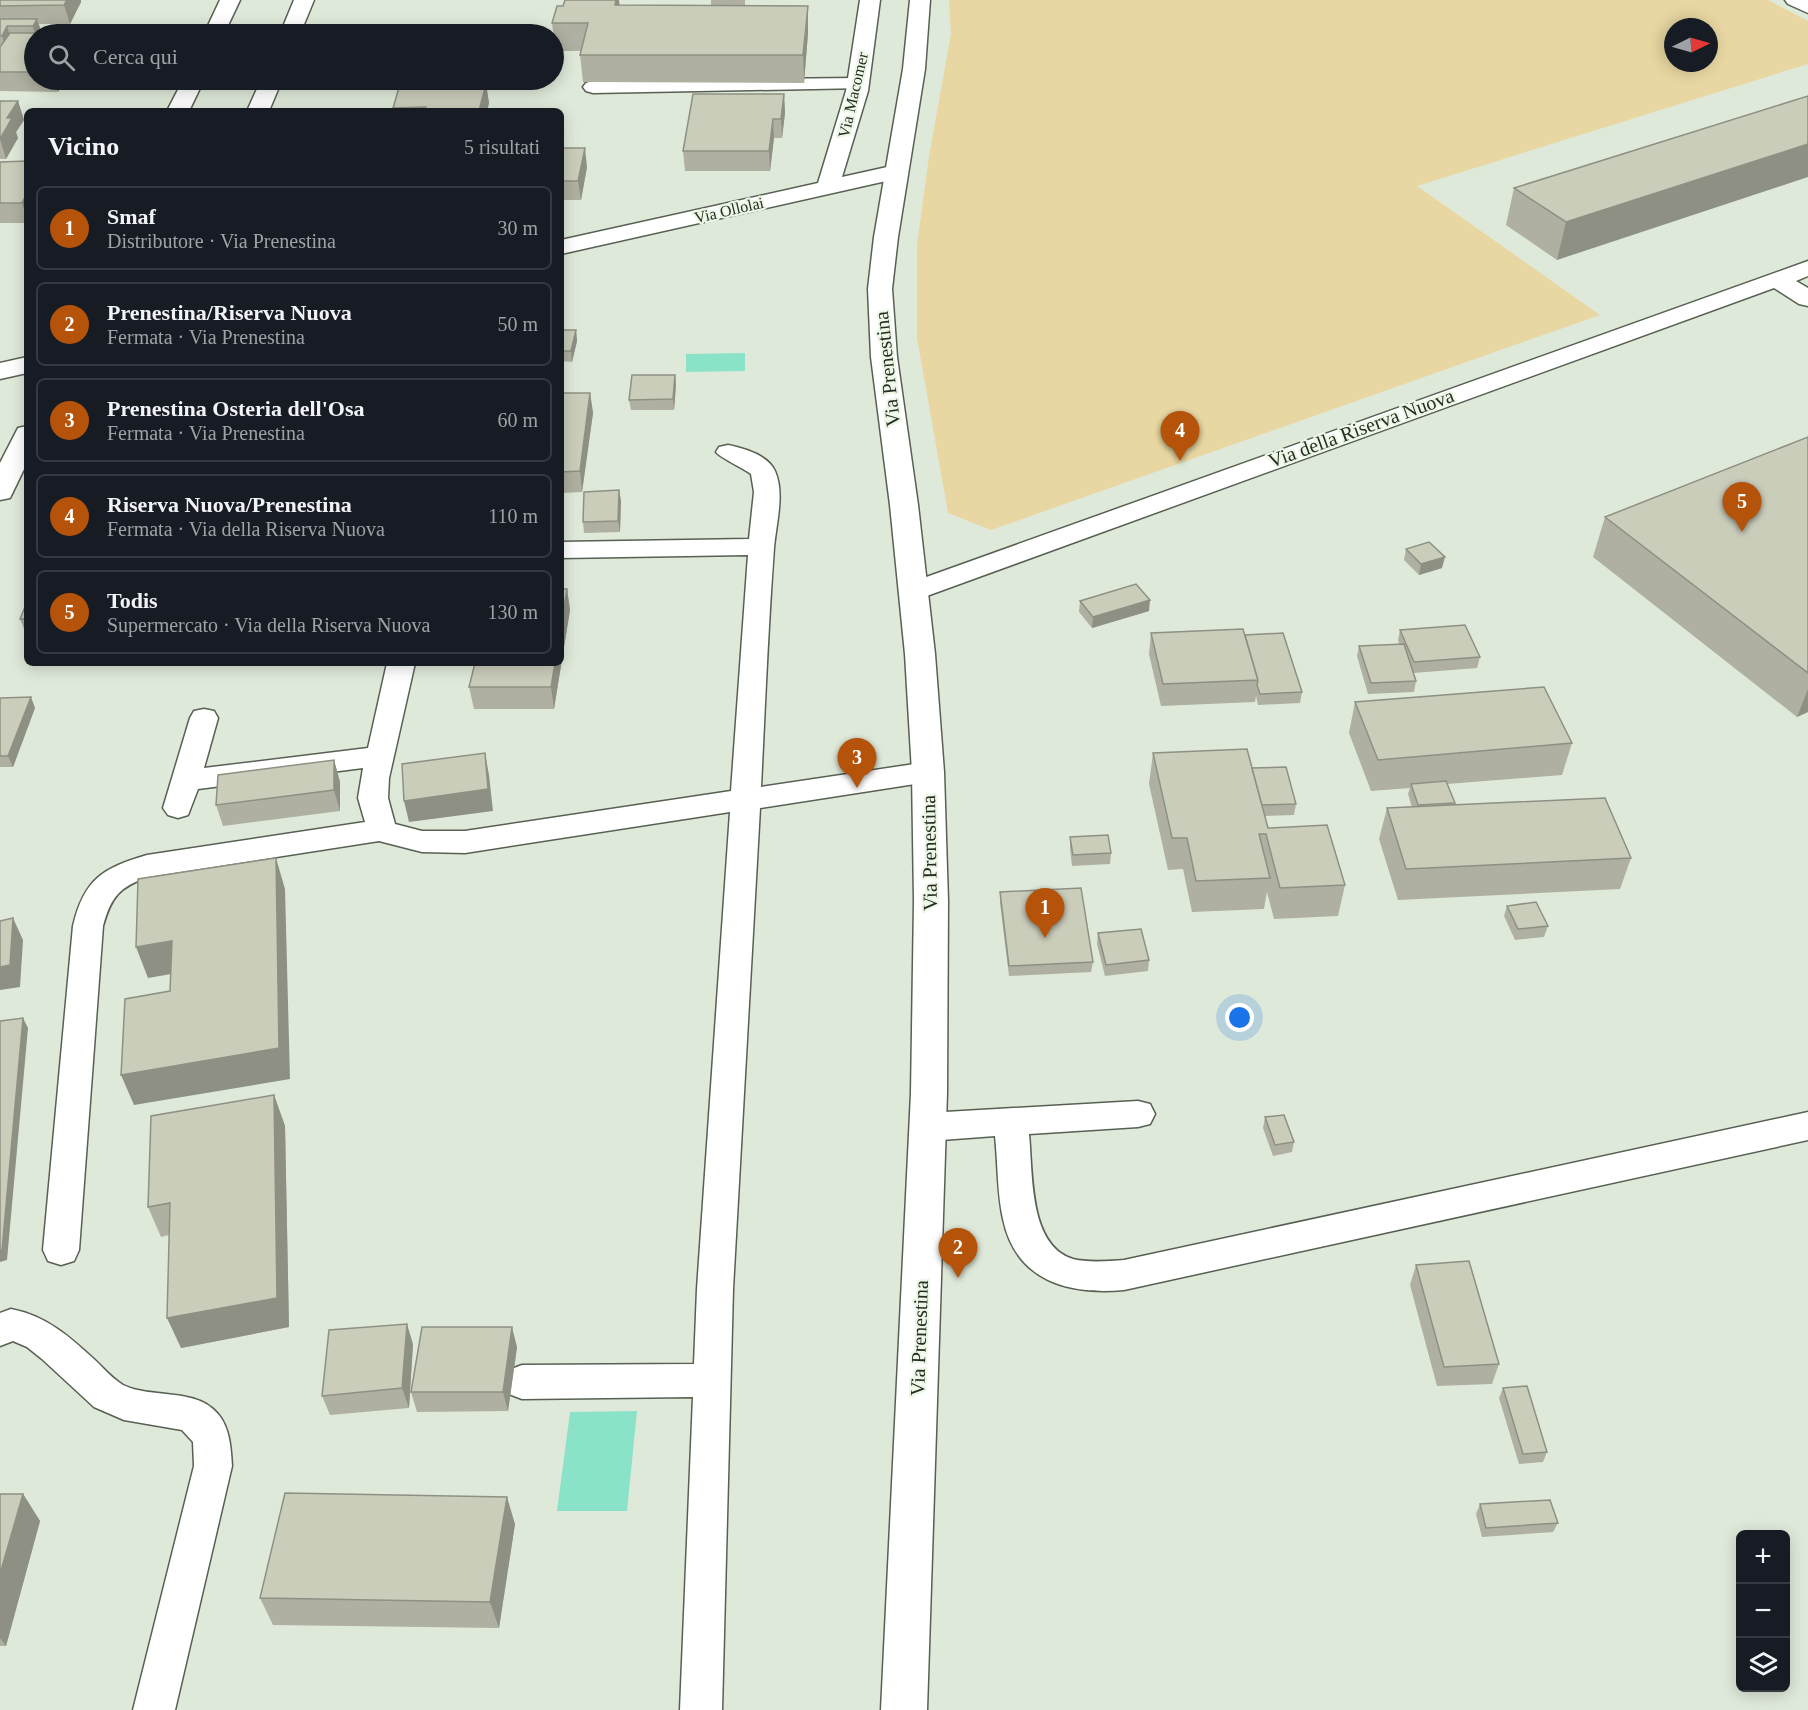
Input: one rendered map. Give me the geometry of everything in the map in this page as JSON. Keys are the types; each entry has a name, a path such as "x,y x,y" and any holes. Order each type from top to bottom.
{"street":[{"path":"219,24 230,0"},
{"path":"294,24 304,0"},
{"name":"Via Macomer","path":"828,188 858,84 870,0"},
{"name":"Via Prenestina","path":"904,1710 928,1127 931,901 927,772 914,591 888,395 881,309 882,270 915,61 920,0"},
{"path":"179,108 188,90"},
{"path":"259,108 267,90"},
{"name":"Via Ollolai","path":"564,246 896,172"},
{"name":"Via della Riserva Nuova","path":"914,591 1808,268"},
{"path":"1776,279 1808,299"},
{"path":"0,371 24,366"},
{"path":"0,492 24,440"}],"lane":[{"path":"593,87 858,84"},
{"path":"700,1710 712,1380 745,800 761,547 767,492 763,471 754,463 728,452"},
{"path":"564,550 761,547"},
{"path":"382,830 374,798 379,756 400,666"},
{"path":"178,808 204,718"},
{"path":"186,780 379,756"},
{"path":"61,1250 88,926 92,908 99,893 110,880 126,872 147,866 382,830 399,839 465,843 927,772"},
{"path":"928,1127 1138,1114"},
{"path":"1011,1122 1020,1219 1035,1252 1050,1265 1072,1274 1098,1278 1124,1275 1808,1126"},
{"path":"0,1330 15,1324 33,1329 107,1394 139,1408 178,1411 193,1416 206,1425 212,1437 213,1466 154,1710"},
{"path":"522,1382 712,1380"}],"shaded area":[{"path":"949,0 1768,0 1808,21 1808,64 1417,186 1600,315 991,530 948,513 917,338 917,245 929,156 951,34"},
{"path":"745,353 745,371 686,372 686,354"},
{"path":"637,1411 627,1511 557,1511 570,1412"}],"building":[{"path":"0,0 67,0 64,5 0,6"},
{"path":"565,0 616,0 615,5 808,6 803,55 580,55 588,23 552,23 557,6 563,6"},
{"path":"0,19 37,19 34,24 7,26 0,36"},
{"path":"10,33 24,33 24,72 0,72 0,47"},
{"path":"398,90 484,90 480,108 393,108"},
{"path":"693,94 784,94 781,119 773,119 769,151 683,151"},
{"path":"1808,96 1808,144 1566,222 1514,188"},
{"path":"0,101 18,101 7,118 12,118 0,139"},
{"path":"564,148 585,148 578,181 564,181"},
{"path":"24,161 24,199 22,203 0,203 0,162"},
{"path":"564,330 576,330 571,351 564,351"},
{"path":"632,375 675,375 673,399 629,400"},
{"path":"564,393 590,393 580,471 564,472"},
{"path":"1808,437 1808,673 1605,517"},
{"path":"619,490 618,521 583,522 584,492"},
{"path":"1429,542 1445,557 1421,564 1406,549"},
{"path":"1136,584 1150,600 1093,617 1080,601"},
{"path":"564,589 567,589 564,607"},
{"path":"1465,625 1480,657 1414,662 1400,630"},
{"path":"1243,629 1258,680 1163,684 1151,633"},
{"path":"1283,633 1302,692 1260,694 1245,635"},
{"path":"1404,644 1416,681 1371,683 1359,646"},
{"path":"474,666 554,666 551,687 469,687"},
{"path":"1544,687 1572,743 1378,760 1355,702"},
{"path":"31,697 8,756 0,756 0,698"},
{"path":"1247,749 1268,828 1327,825 1345,885 1280,888 1266,834 1259,834 1270,878 1196,881 1187,838 1172,838 1153,753"},
{"path":"485,753 488,789 404,801 402,764"},
{"path":"334,760 334,790 216,805 218,775"},
{"path":"1286,767 1296,804 1262,805 1252,768"},
{"path":"1446,781 1455,803 1418,805 1411,784"},
{"path":"1605,798 1631,858 1406,869 1387,808"},
{"path":"1108,835 1111,853 1073,855 1070,837"},
{"path":"276,858 279,1048 121,1075 125,999 170,991 172,941 136,947 138,879"},
{"path":"1081,888 1093,962 1009,966 1000,892"},
{"path":"1536,902 1548,926 1518,929 1507,906"},
{"path":"13,918 10,965 0,967 0,921"},
{"path":"1141,929 1149,960 1106,965 1098,933"},
{"path":"23,1018 2,1250 0,1250 0,1021"},
{"path":"274,1095 277,1298 167,1318 170,1203 148,1207 151,1116"},
{"path":"1284,1115 1294,1142 1275,1145 1265,1117"},
{"path":"1469,1261 1499,1364 1444,1367 1416,1265"},
{"path":"407,1324 402,1388 322,1396 329,1330"},
{"path":"422,1327 512,1327 503,1392 411,1392"},
{"path":"1527,1386 1547,1452 1523,1454 1503,1388"},
{"path":"285,1493 507,1497 490,1602 260,1598"},
{"path":"0,1494 23,1494 0,1574"},
{"path":"1550,1500 1558,1523 1486,1528 1480,1504"}],"place":[{"name":"Riserva Nuova/Prenestina","path":"1180,461"},
{"name":"Todis","path":"1742,532"},
{"name":"Prenestina Osteria dell'Osa","path":"857,788"},
{"name":"Smaf","path":"1045,938"},
{"name":"Prenestina/Riserva Nuova","path":"958,1278"}]}
